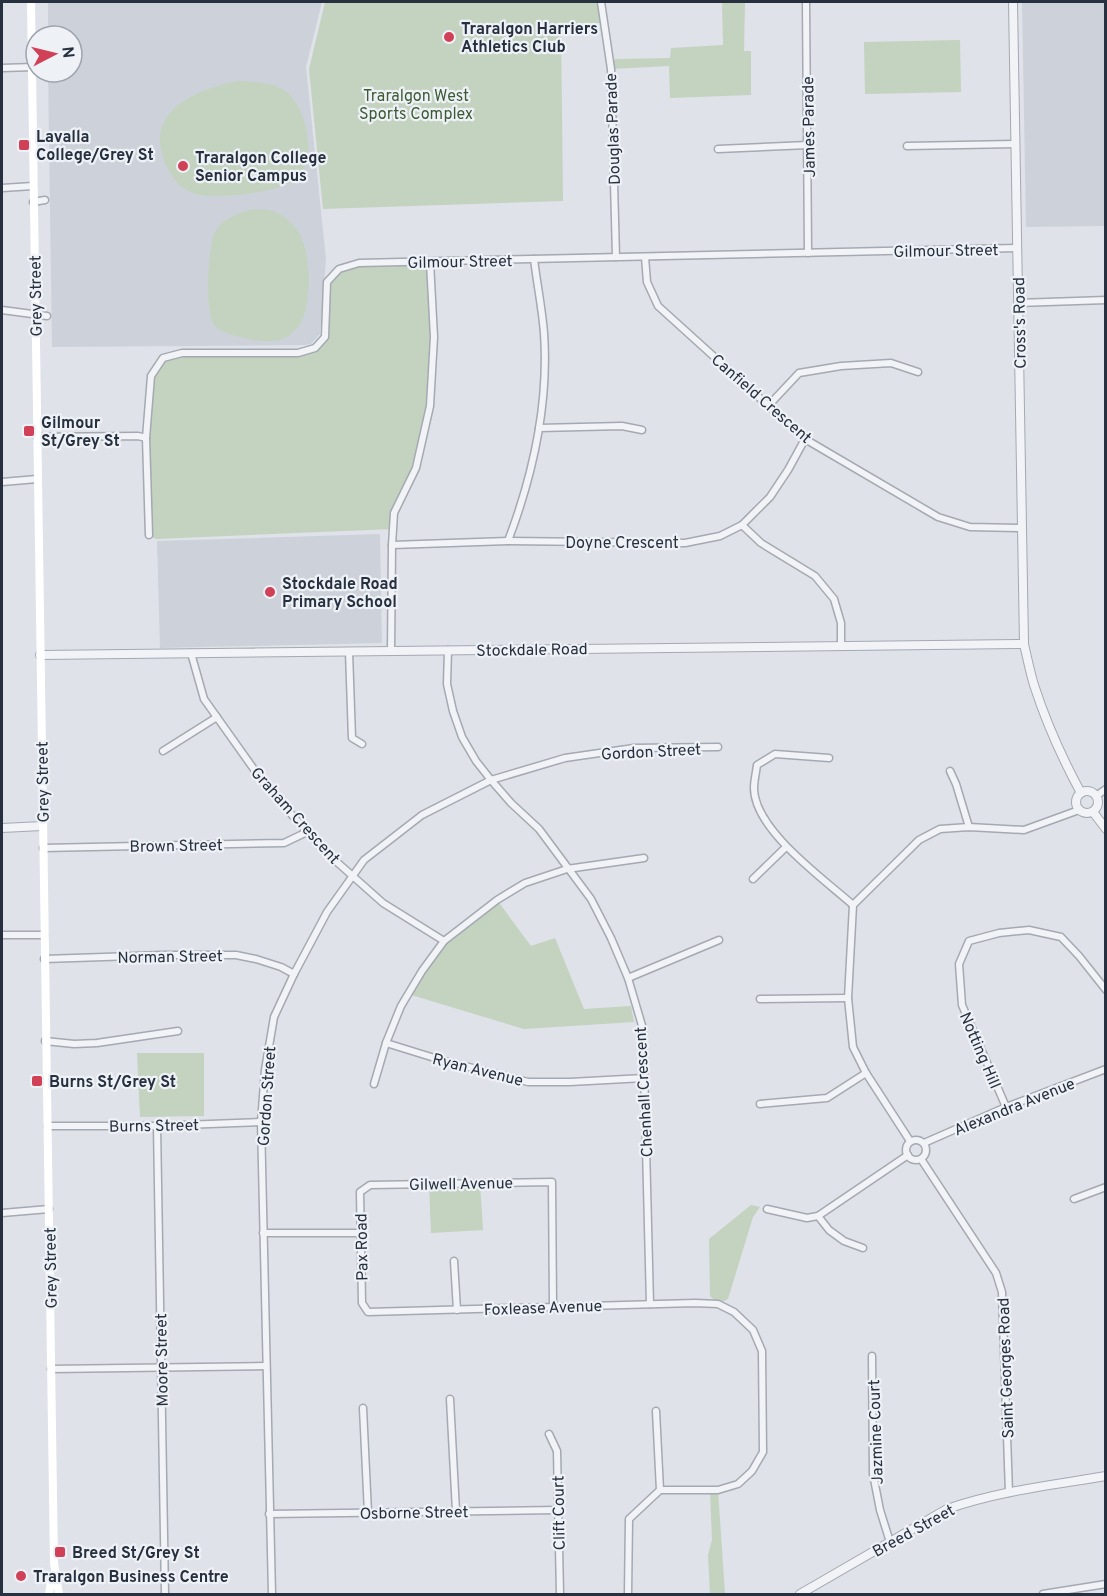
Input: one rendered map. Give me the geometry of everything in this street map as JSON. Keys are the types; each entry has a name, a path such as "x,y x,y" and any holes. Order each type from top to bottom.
{"main road":[{"name":"Grey Street","path":"31,2 32,24"},
{"name":"Grey Street","path":"34,84 33,202 45,1041 54,1563 59,1594"},
{"name":"Grey Street","path":"49,1594 54,1563"}],"street":[{"name":"Douglas Parade","path":"601,2 611,69 616,257"},
{"name":"James Parade","path":"806,2 808,253"},
{"name":"Cross's Road","path":"1013,2 1024,644 1033,683 1065,763 1081,793"},
{"path":"2,68 24,67"},
{"path":"907,146 1015,144"},
{"path":"718,148 808,145"},
{"path":"2,188 33,186"},
{"path":"33,202 45,200"},
{"name":"Gilmour Street","path":"146,438 151,376 163,358 182,353 298,353 315,348 325,337 327,282 339,269 358,263 1017,248"},
{"name":"Canfield Crescent","path":"645,257 647,282 658,306 805,439 938,517 970,527 1022,528"},
{"path":"508,541 533,462 544,395 544,333 534,259"},
{"path":"391,651 394,513 416,468 430,406 434,337 430,261"},
{"path":"1018,303 1106,300"},
{"path":"2,310 47,316"},
{"path":"769,405 799,373 841,366 891,363 918,372"},
{"path":"539,428 622,426 642,430"},
{"path":"37,437 138,436 146,438 149,534"},
{"name":"Doyne Crescent","path":"392,545 508,541 685,543 720,536 742,525 770,497 789,470 805,439"},
{"path":"2,482 37,479"},
{"path":"742,525 761,543 815,576 834,599 841,623 841,646"},
{"name":"Stockdale Road","path":"40,655 1024,644"},
{"name":"Chenhall Crescent","path":"448,650 447,684 462,737 491,780 539,829 591,899 628,978 643,1029 650,1304"},
{"path":"349,652 352,738 362,744"},
{"name":"Graham Crescent","path":"191,653 204,699 263,782 307,832 383,903 444,941"},
{"path":"163,751 217,717"},
{"name":"Gordon Street","path":"272,1594 261,1122 265,1070 274,1017 294,974 327,912 364,860 422,815 491,780 565,758 634,748 718,747"},
{"path":"829,758 775,754 757,765 753,789 760,814 786,847 854,905"},
{"path":"950,771 969,827"},
{"path":"1096,796 1106,789"},
{"path":"1093,812 1085,813 1079,810 1076,798 1081,793 1089,792 1096,796"},
{"path":"1093,812 1097,805 1096,796"},
{"path":"910,1141 866,1073 853,1047 848,998 854,905 919,840 940,830 969,827 1024,830 1079,810"},
{"path":"1093,812 1106,829"},
{"path":"2,828 42,826"},
{"name":"Brown Street","path":"43,848 284,843 307,832"},
{"path":"753,879 786,847"},
{"path":"374,1084 386,1043 401,1006 444,941 497,900 525,882 567,869 644,858"},
{"name":"Notting Hill","path":"1006,1107 962,1005 959,964 969,941 999,933 1029,930 1061,937 1106,990"},
{"path":"2,935 44,935"},
{"path":"628,978 719,940"},
{"name":"Norman Street","path":"44,959 236,955 256,959 294,974"},
{"path":"760,999 848,998"},
{"path":"45,1041 74,1044 178,1031"},
{"name":"Ryan Avenue","path":"386,1043 441,1060 528,1082 644,1078"},
{"name":"Alexandra Avenue","path":"924,1143 1006,1107 1106,1069"},
{"path":"760,1104 827,1098 866,1073"},
{"name":"Burns Street","path":"48,1126 157,1126 261,1122"},
{"name":"Moore Street","path":"157,1126 165,1594"},
{"path":"918,1140 924,1143 926,1154 921,1159 914,1160 908,1155 906,1146 910,1141 918,1140"},
{"path":"767,1209 807,1218 818,1216 908,1155"},
{"name":"Saint Georges Road","path":"921,1159 996,1273 1002,1292 1009,1493"},
{"name":"Gilwell Avenue","path":"370,1185 552,1182 553,1306"},
{"name":"Pax Road","path":"368,1312 362,1303 360,1192 370,1185"},
{"path":"1074,1199 1106,1187"},
{"path":"2,1213 49,1209"},
{"path":"818,1216 829,1230 844,1241 863,1248"},
{"path":"263,1233 361,1233"},
{"path":"454,1261 457,1310"},
{"name":"Foxlease Avenue","path":"368,1312 695,1303 718,1305 734,1312 753,1330 762,1352 763,1452 753,1471 738,1484 718,1490 660,1490"},
{"name":"Jazmine Court","path":"872,1356 873,1474 880,1510 890,1542"},
{"path":"51,1369 266,1366"},
{"path":"450,1399 456,1511"},
{"path":"363,1408 368,1513"},
{"path":"628,1594 629,1519 660,1490 656,1411"},
{"name":"Clift Court","path":"549,1434 557,1451 560,1594"},
{"name":"Breed Street","path":"802,1594 947,1509 1009,1493 1106,1476"},
{"name":"Osborne Street","path":"269,1514 558,1510"},
{"path":"1044,1594 1106,1584"}],"shaded area":[{"name":"Traralgon College Senior Campus","path":"48,2 322,2 306,67 326,259 320,334 311,344 52,347 48,84 84,84 84,24 48,24"},
{"path":"1022,2 1105,2 1105,226 1026,227"},
{"name":"Stockdale Road Primary School","path":"380,534 382,643 160,648 157,541"}],"green space":[{"name":"Traralgon West Sports Complex","path":"325,2 601,2 604,23 561,24 563,201 323,209 309,69"},
{"path":"722,2 745,2 744,51 751,51 751,95 670,98 669,66 611,69 615,59 670,58 671,48 723,45"},
{"path":"960,40 961,92 865,94 864,42"},
{"path":"238,81 272,85 282,89 296,102 307,133 308,154 305,166 293,181 266,191 219,196 191,192 179,185 164,160 160,135 164,123 179,104 190,97 214,87"},
{"path":"255,209 273,211 290,222 302,240 307,261 308,296 302,320 293,332 275,341 243,338 219,329 214,325 209,307 209,263 216,230 233,216"},
{"path":"430,262 434,337 430,406 416,468 394,513 393,529 156,539 149,535 147,447 151,376 163,358 182,353 298,353 315,348 325,337 327,282 339,269 359,263"},
{"path":"497,900 531,946 555,938 584,1009 631,1006 634,1022 524,1029 408,994 444,941"},
{"path":"137,1053 204,1053 204,1116 140,1117"},
{"path":"480,1183 483,1230 431,1233 429,1184"},
{"path":"751,1205 760,1207 753,1217 728,1299 718,1304 710,1296 709,1239"},
{"path":"710,1490 718,1490 725,1594 710,1594 708,1555 712,1540"}],"place":[{"name":"Traralgon Harriers Athletics Club","path":"449,37"},
{"name":"Lavalla College/Grey St","path":"24,145"},
{"name":"Traralgon College Senior Campus","path":"183,166"},
{"name":"Gilmour St/Grey St","path":"29,431"},
{"name":"Stockdale Road Primary School","path":"270,592"},
{"name":"Burns St/Grey St","path":"37,1081"},
{"name":"Breed St/Grey St","path":"60,1552"},
{"name":"Traralgon Business Centre","path":"21,1576"}]}
